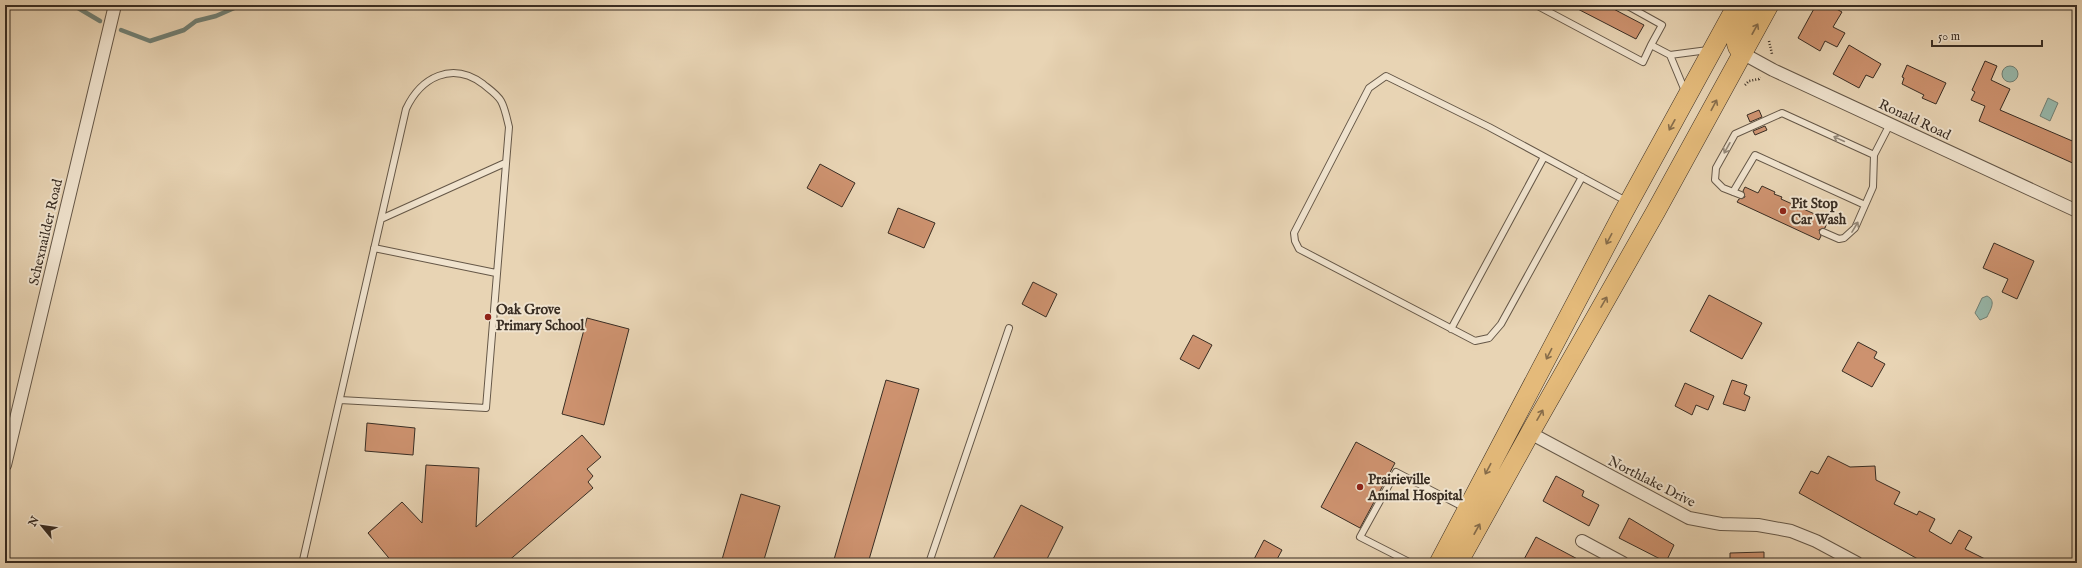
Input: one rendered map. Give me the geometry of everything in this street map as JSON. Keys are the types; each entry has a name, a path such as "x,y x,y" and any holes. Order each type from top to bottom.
{"main road":[{"path":"1439,563 1629,203 1737,5"},
{"path":"1742,53 1737,48 1735,43 1736,36 1753,5"},
{"path":"1458,563 1656,211 1769,5"}],"street":[{"name":"Schexnailder Road","path":"5,465 115,5"},
{"name":"Ronald Road","path":"1742,53 2077,211"},
{"name":"Northlake Drive","path":"1530,433 1689,518 1721,524 1758,525 1791,531 1816,541 1857,563"},
{"path":"1582,541 1605,559 1623,563"}],"lane":[{"path":"1536,5 1643,62 1662,24 1626,5"},
{"path":"1651,45 1670,55 1713,49"},
{"path":"1670,55 1688,96"},
{"path":"303,563 406,109 411,98 421,87 434,77 452,73 464,74 477,80 501,101 509,127 486,408 340,400"},
{"path":"1582,177 1501,324 1488,338 1475,341 1299,249 1295,241 1294,233 1370,88 1386,76 1544,157 1582,177 1629,203"},
{"path":"1740,195 1718,184 1715,180 1714,174 1736,134 1782,113 1874,155"},
{"path":"1823,232 1839,239 1844,238 1855,228 1873,187 1874,155 1890,124"},
{"path":"1733,192 1755,155 1865,205"},
{"path":"1451,329 1544,157"},
{"path":"381,219 505,163"},
{"path":"374,248 496,273"},
{"path":"929,563 1009,328"},
{"path":"1411,563 1360,536 1396,472 1467,509"}],"shaded area":[{"path":"2007,66 2013,66 2018,71 2016,80 2013,82 2007,82 2002,77 2002,71"},
{"path":"2048,98 2058,103 2050,121 2040,116"},
{"path":"1987,296 1992,300 1992,306 1987,317 1980,320 1975,313 1982,298"}],"building":[{"path":"1570,5 1606,5 1644,25 1636,39"},
{"path":"1816,5 1829,5 1842,12 1833,27 1845,33 1837,47 1825,41 1820,51 1798,38"},
{"path":"1849,45 1881,64 1873,78 1866,75 1859,88 1833,74"},
{"path":"1985,61 1997,66 1991,80 2010,89 2000,110 2077,143 2077,165 1979,121 1985,106 1971,100 1975,92 1972,90"},
{"path":"1907,65 1946,83 1936,104 1922,98 1924,95 1902,84 1904,78 1902,77"},
{"path":"1759,110 1762,117 1750,122 1747,115"},
{"path":"1765,126 1767,130 1755,135 1753,131"},
{"path":"820,164 855,183 842,207 807,188"},
{"name":"Pit Stop Car Wash","path":"1762,186 1775,192 1774,194 1782,197 1781,199 1828,220 1825,228 1819,230 1821,236 1819,240 1737,202 1739,199 1745,197 1743,191 1745,187 1758,193"},
{"path":"898,208 935,223 924,248 888,233"},
{"path":"1994,243 2034,261 2017,299 2002,292 2008,279 1983,268"},
{"path":"1033,282 1057,294 1046,317 1022,304"},
{"path":"1709,295 1762,323 1742,359 1690,331"},
{"path":"587,318 629,329 604,425 562,414"},
{"path":"1193,335 1212,345 1199,369 1180,359"},
{"path":"1858,342 1877,352 1874,358 1885,364 1872,387 1842,371"},
{"path":"886,380 919,389 868,563 833,563"},
{"path":"1732,380 1747,385 1744,394 1750,397 1745,411 1723,404"},
{"path":"1685,383 1714,396 1708,410 1696,405 1692,415 1675,406"},
{"path":"367,423 415,428 413,455 365,451"},
{"path":"582,435 601,457 587,469 593,476 588,482 593,488 506,563 393,563 368,533 402,502 422,523 426,465 479,468 476,527"},
{"name":"Prairieville Animal Hospital","path":"1356,442 1395,463 1360,528 1321,507"},
{"path":"1828,456 1850,467 1875,466 1876,480 1900,492 1894,504 1917,515 1919,511 1935,519 1929,531 1951,544 1959,530 1972,537 1965,549 1993,563 1925,563 1799,493 1811,471 1818,474"},
{"path":"1556,476 1584,491 1582,496 1599,505 1589,526 1543,501"},
{"path":"741,494 780,506 763,563 721,563"},
{"path":"1021,505 1063,527 1045,563 991,563"},
{"path":"1629,518 1674,545 1666,562 1619,538"},
{"path":"1536,537 1585,563 1522,563"},
{"path":"1264,540 1282,550 1275,563 1252,563"},
{"path":"1764,552 1764,563 1730,563 1730,553"}],"waterway":[{"path":"73,5 100,21"},
{"path":"121,30 150,41 184,30 196,21 216,16 241,5"}],"place":[{"name":"Pit Stop Car Wash","path":"1783,211"},
{"name":"Oak Grove Primary School","path":"488,317"},
{"name":"Prairieville Animal Hospital","path":"1360,487"}]}
